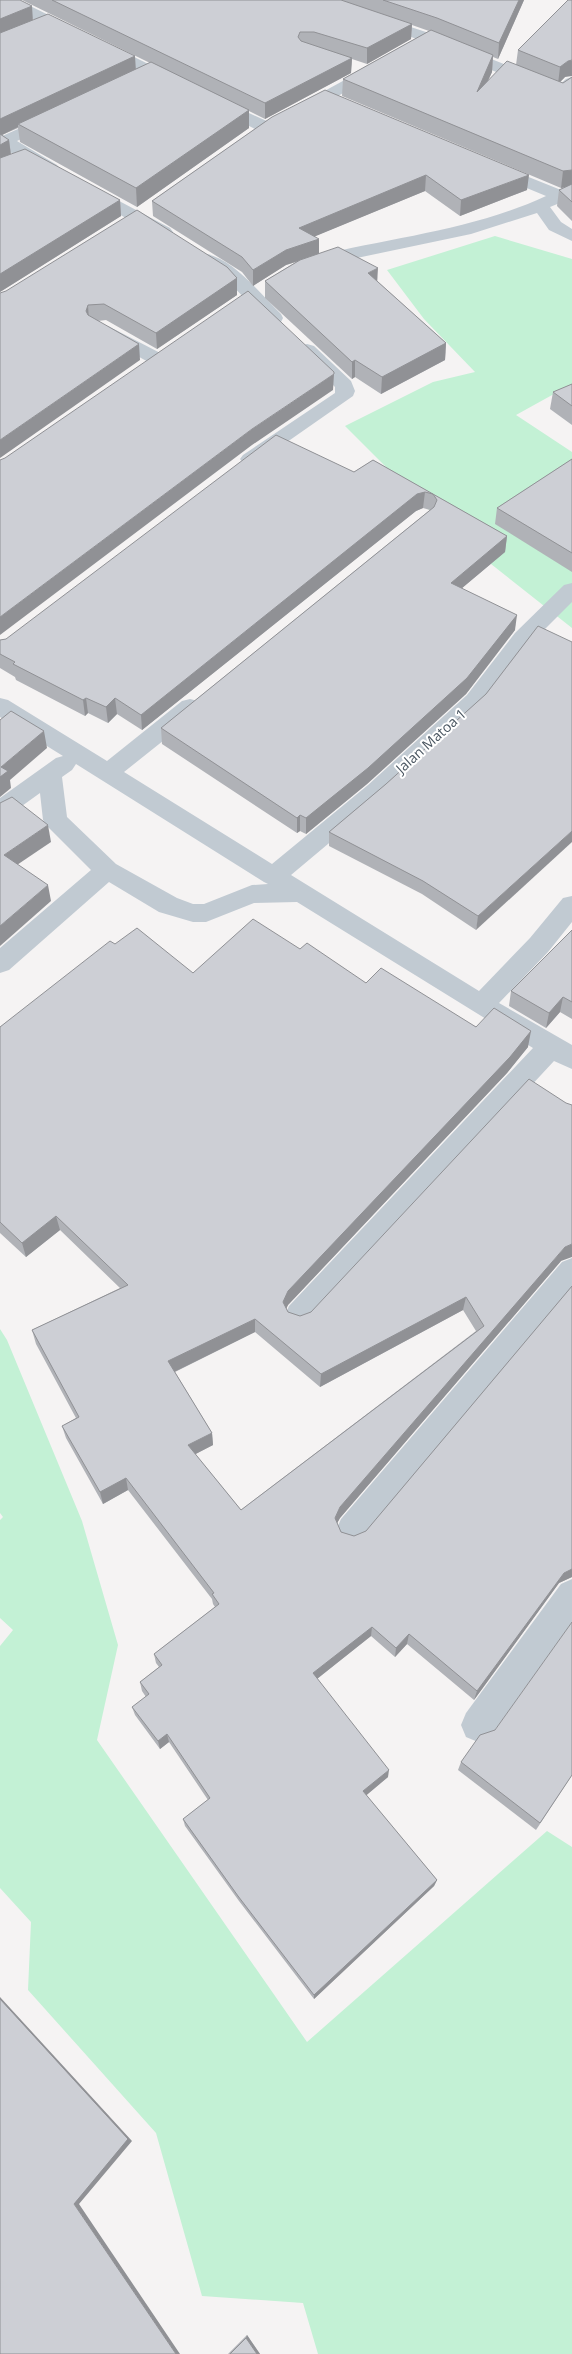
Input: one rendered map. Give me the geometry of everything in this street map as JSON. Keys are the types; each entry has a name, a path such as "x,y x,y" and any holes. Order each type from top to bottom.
{"street":[{"path":"6,0 265,127"},
{"path":"314,0 429,38 568,91"},
{"path":"34,28 50,22"},
{"path":"409,49 429,38"},
{"path":"308,105 385,63"},
{"path":"351,66 369,72"},
{"path":"135,80 152,72"},
{"path":"325,97 343,104"},
{"path":"62,175 21,160 2,140 65,112"},
{"path":"249,138 282,118"},
{"path":"479,162 566,194"},
{"path":"79,184 138,216 235,278 243,302 290,334 344,385 345,391 342,396 236,469"},
{"path":"300,268 340,255 444,234 541,206 566,194"},
{"path":"541,206 555,226 572,236"},
{"path":"243,302 269,285"},
{"path":"98,326 166,355 143,371"},
{"name":"Jalan Matoa 1","path":"273,876 368,798 476,701 523,638 572,590"},
{"path":"108,773 208,692"},
{"path":"0,706 481,1005 562,1052 300,1315"},
{"path":"0,810 78,754"},
{"path":"50,774 54,790 52,802 55,820 107,870 168,905 193,912 217,910 252,894 300,893"},
{"path":"0,963 107,870"},
{"path":"481,1005 538,945 572,905"},
{"path":"352,1530 572,1271"},
{"path":"478,1726 572,1595"}],"green space":[{"path":"495,236 572,259 572,384 516,415 572,452 572,628 453,534 345,426 433,382 475,372 424,319 387,270"},
{"path":"0,1329 7,1340 82,1521 118,1645 97,1740 307,2042 547,1831 572,1847 572,2354 318,2354 303,2303 202,2296 156,2133 28,1990 31,1922 0,1888 0,1646 13,1630 0,1618 0,1520 3,1517 0,1513"}],"building":[{"path":"0,0 20,0 32,6 0,19"},
{"path":"52,0 341,0 412,24 367,48 314,32 300,32 298,37 301,41 352,58 265,103"},
{"path":"383,0 519,0 499,43 437,18"},
{"path":"568,0 572,0 572,60 560,67 518,50"},
{"path":"48,14 135,56 0,119 0,33"},
{"path":"431,30 493,55 477,92 507,61 563,83 572,77 572,170 563,171 343,79"},
{"path":"151,62 249,110 136,188 18,124"},
{"path":"325,90 529,175 461,200 426,175 299,228 319,239 286,250 253,270 242,257 152,201 272,117"},
{"path":"0,134 9,140 0,145"},
{"path":"25,149 120,200 0,274 0,158"},
{"path":"572,184 572,202 559,190"},
{"path":"137,210 227,267 237,278 156,333 104,304 88,305 86,311 88,315 139,344 0,440 0,293"},
{"path":"338,247 378,268 368,273 446,343 382,377 355,360 352,362 265,281 300,260"},
{"path":"248,291 334,374 252,429 0,617 0,460"},
{"path":"572,384 572,406 553,392"},
{"path":"276,435 354,472 373,460 433,494 425,492 417,494 141,715 115,698 106,707 86,698 83,700 13,664 15,662 0,654 0,640 6,639"},
{"path":"572,459 572,553 497,508"},
{"path":"433,494 507,536 451,583 517,615 467,678 368,768 306,818 300,815 297,818 161,728 434,507 437,500"},
{"path":"538,626 572,642 572,831 478,916 423,881 329,832 386,784 486,694"},
{"path":"11,711 44,731 1,767 8,771 0,777 0,720"},
{"path":"12,797 48,825 4,855 48,885 0,926 0,803"},
{"path":"253,919 300,949 307,943 366,983 381,968 476,1027 494,1008 531,1031 510,1057 288,1291 283,1302 288,1312 300,1316 311,1312 529,1079 572,1105 572,1244 565,1247 340,1507 335,1518 341,1532 354,1536 366,1531 572,1286 572,1569 564,1573 477,1691 409,1634 396,1648 372,1627 313,1673 389,1770 363,1791 437,1880 314,1995 238,1896 183,1819 210,1798 167,1734 158,1741 132,1707 149,1694 140,1682 162,1665 154,1654 219,1604 212,1594 214,1593 126,1478 100,1492 62,1426 79,1417 32,1330 128,1285 56,1216 22,1243 0,1222 0,1027 110,941 115,944 137,928 193,973","holes":["466,1297 484,1326 241,1510 188,1445 212,1433 168,1361 255,1319 321,1374"]},
{"path":"572,930 572,1002 563,997 549,1013 511,991"},
{"path":"572,1622 572,1775 540,1823 461,1762 480,1735 495,1730"},
{"path":"0,1999 128,2139 74,2204 176,2354 0,2354"},
{"path":"246,2338 257,2354 230,2354"}]}
